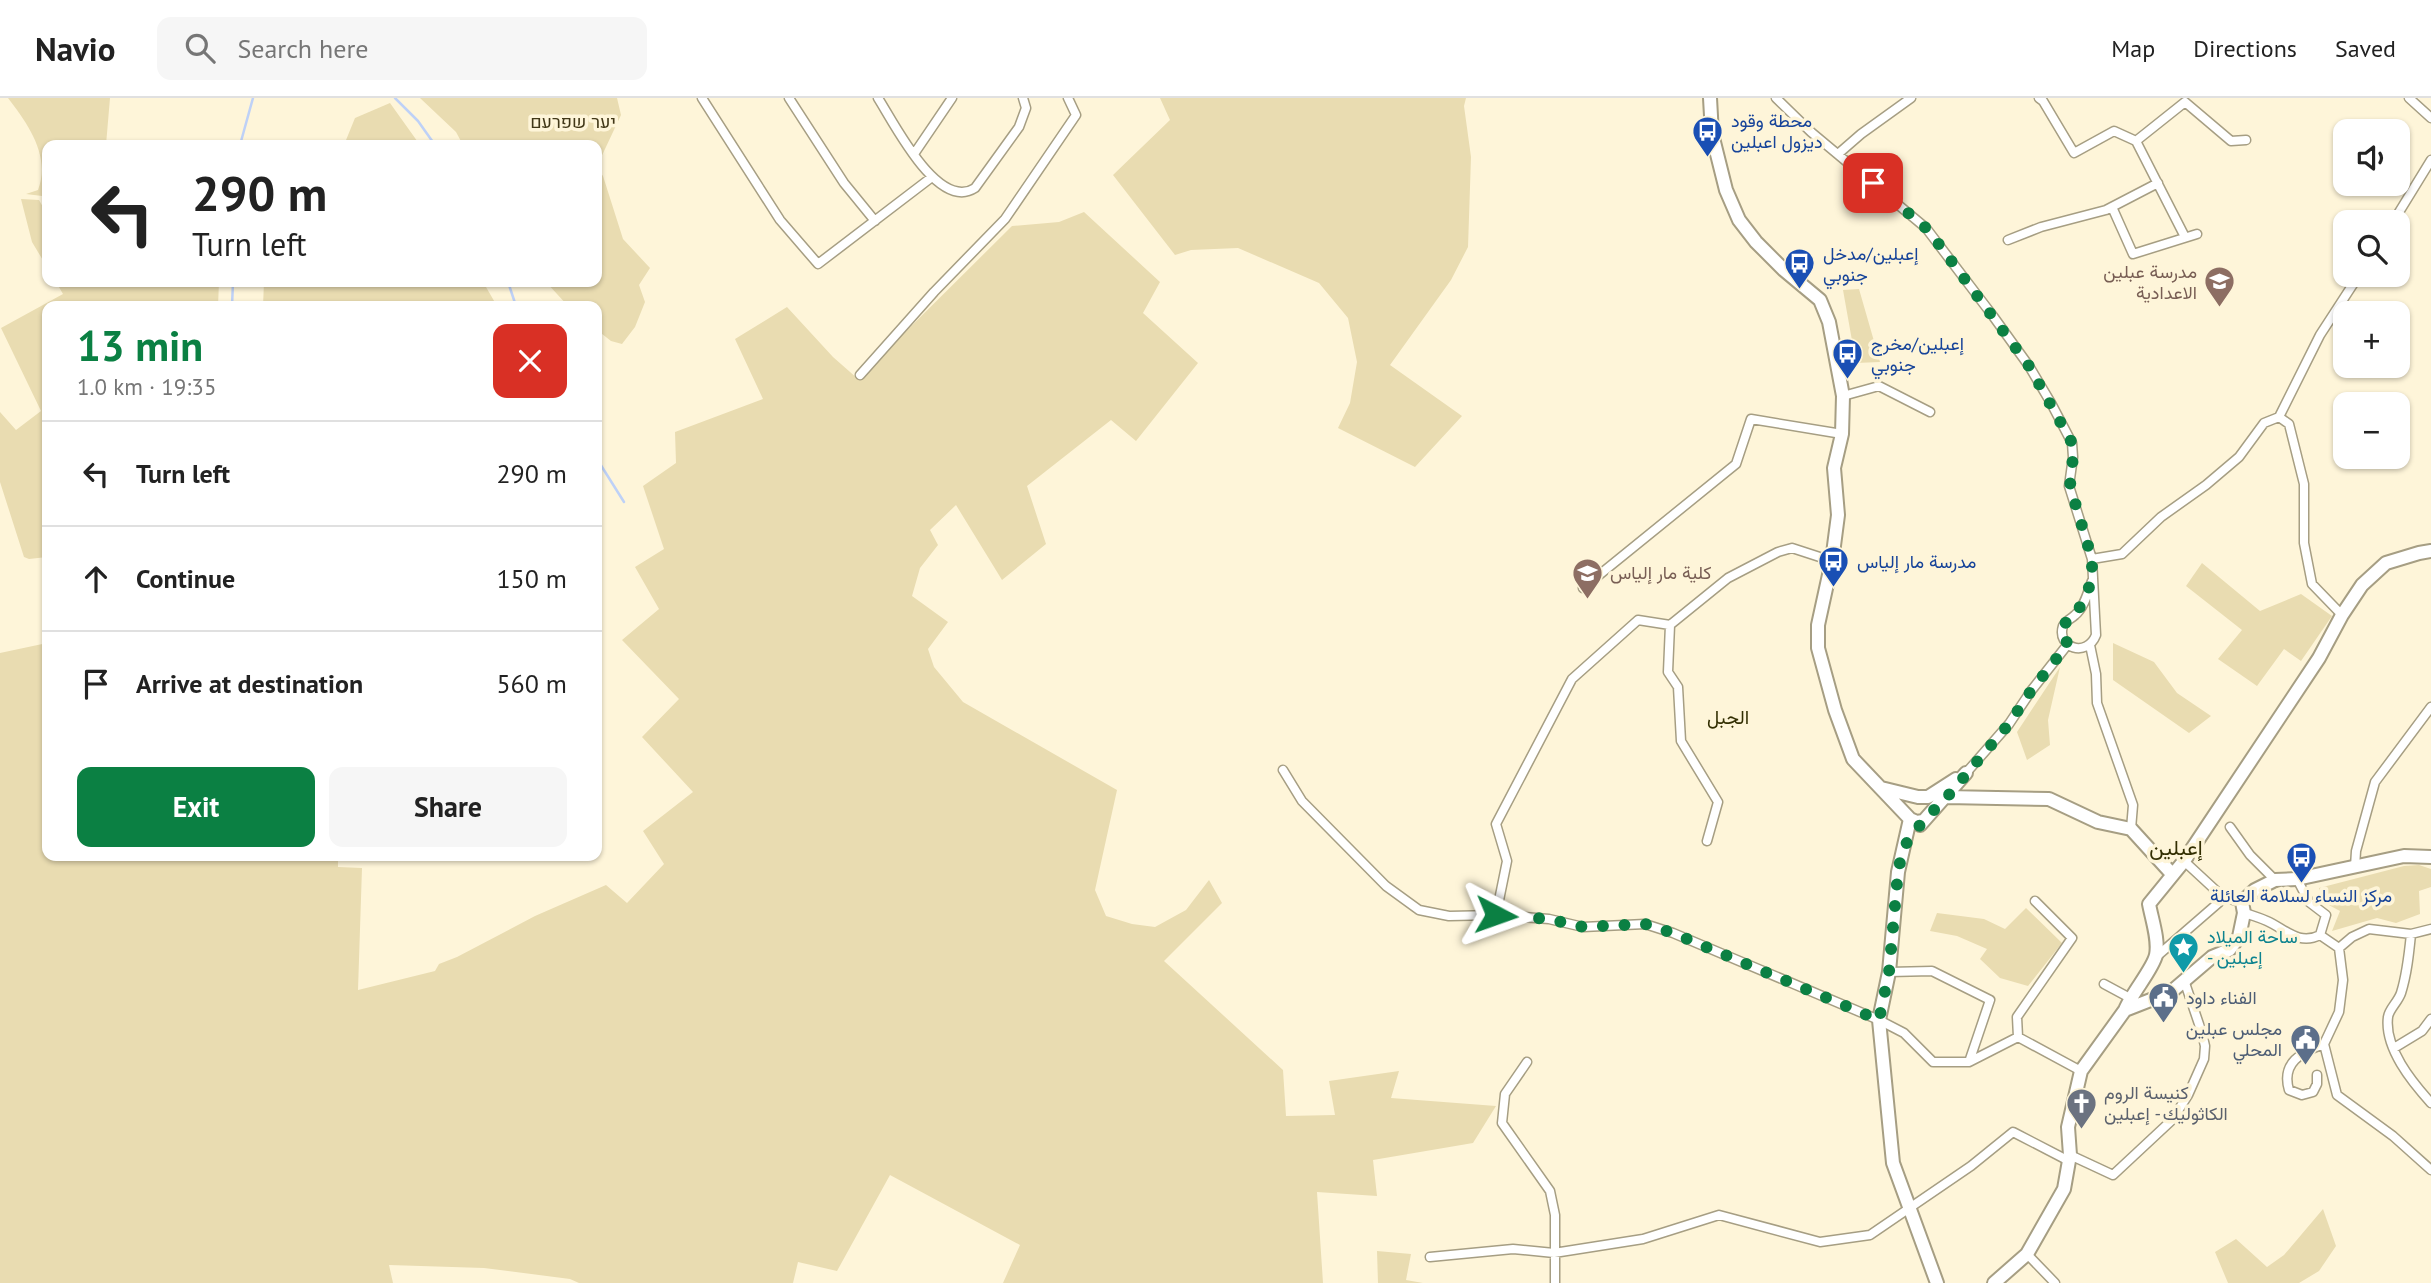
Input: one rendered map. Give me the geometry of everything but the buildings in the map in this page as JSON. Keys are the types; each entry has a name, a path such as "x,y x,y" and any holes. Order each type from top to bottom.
{"street":[{"path":"702,98 780,220 818,264 932,177"},
{"path":"789,98 844,183 875,221"},
{"path":"878,98 932,177 962,193 975,188 1019,127 1026,108 1023,98"},
{"path":"914,154 952,98"},
{"path":"860,375 934,292 1005,219 1076,115 1068,98"},
{"path":"1710,98 1712,134 1726,190 1739,220 1784,270 1822,302 1829,322 1843,396 1842,434 1834,468 1838,515 1832,561 1818,625 1818,648 1835,710 1853,759 1914,818"},
{"path":"1776,98 1811,132 1926,228 2029,366 2072,443 2070,486 2092,559 2096,635 2090,645 2078,649 2064,639 2063,628 2068,619 2076,615 2089,617 2095,626"},
{"path":"1838,154 1911,98"},
{"path":"2039,98 2074,153 2114,131 2136,141 2185,237"},
{"path":"2409,98 2431,118"},
{"path":"2136,141 2185,102 2231,141 2246,140"},
{"path":"2400,210 2431,160"},
{"path":"2008,240 2041,227 2112,207 2158,183"},
{"path":"2112,207 2133,254 2197,234"},
{"path":"2092,559 2122,554 2161,517 2239,457 2264,424 2279,417 2320,335 2351,287"},
{"path":"1843,396 1879,386 1930,412"},
{"path":"2279,417 2289,424 2304,484 2304,544 2312,584 2342,615"},
{"path":"1583,588 1736,464 1751,419 1842,434"},
{"path":"1496,915 1507,861 1496,824 1572,679 1637,620 1670,625 1728,578 1778,552 1792,548 1832,561"},
{"path":"2156,957 2149,904 2184,862 2319,658 2362,585 2386,563 2431,551"},
{"path":"2076,615 2092,581"},
{"path":"1670,625 1668,672 1678,687 1681,741 1718,802 1707,841"},
{"path":"1947,797 2009,724 2068,644"},
{"path":"2090,645 2096,674 2097,703 2133,805 2131,829"},
{"path":"2355,867 2356,851 2375,782 2431,707"},
{"path":"1283,770 1302,801 1386,886 1419,910 1449,916 1496,915 1549,919 1583,927 1645,924 1673,933 1879,1020 1904,1033 1933,1062 1969,1062 2018,1037"},
{"path":"1937,1283 1893,1163 1879,1020 1889,972 1898,872 1903,848 1914,818 1927,801 1966,773"},
{"path":"1881,788 1927,801"},
{"path":"1914,818 1910,806 1947,797 2049,799 2098,821 2131,829 2172,874"},
{"path":"2230,827 2250,855 2275,880"},
{"path":"2127,1004 2171,992 2212,957 2229,950 2239,937 2244,907 2255,890 2275,880 2297,879 2404,856 2431,857"},
{"path":"2184,862 2224,898 2295,938 2311,940 2319,935 2326,915 2309,902 2297,879"},
{"path":"1994,1283 2027,1254 2064,1189 2069,1158 2068,1127 2081,1071 2156,957 2224,898"},
{"path":"2018,1037 2017,1017 2072,938 2035,901"},
{"path":"2339,948 2368,929 2411,934 2431,929"},
{"path":"2411,934 2400,996 2388,1015 2389,1037 2416,1086 2431,1103"},
{"path":"2319,935 2339,948"},
{"path":"2339,948 2343,981 2339,1012 2324,1044 2337,1095 2393,1136 2431,1170"},
{"path":"1889,972 1932,971 1990,1000 1969,1062"},
{"path":"1430,1257 1513,1250 1554,1253 1643,1239 1719,1215 1820,1242 1870,1235 1971,1166 2013,1132 2113,1175 2172,1119 2188,1095 2204,1059 2206,1046 2184,980"},
{"path":"2104,984 2127,1004"},
{"path":"2394,1048 2422,1031 2431,1019"},
{"path":"2018,1037 2081,1071"},
{"path":"2317,1075 2313,1092 2302,1096 2289,1090 2286,1079 2288,1067 2303,1053 2324,1044"},
{"path":"1527,1062 1506,1094 1502,1123 1550,1191 1555,1215 1555,1283"},
{"path":"2027,1254 2055,1283"}],"green space":[{"path":"8,98 110,98 106,140 42,140 42,165 35,141"},
{"name":"יער שפרעם","path":"420,98 617,98 621,115 602,155 602,140 460,140 456,132"},
{"path":"1160,98 1466,98 1464,106 1471,157 1468,247 1451,280 1390,365 1462,416 1415,467 1338,428 1350,403 1357,362 1348,318 1319,283 1238,248 1191,250 1175,255 1113,175 1170,120"},
{"path":"390,103 416,140 346,140 355,118"},
{"path":"42,165 42,196 26,194 38,190"},
{"name":"יער שפרעם","path":"602,175 623,239 650,268 639,285 645,302 635,327 622,344 611,341 602,334 602,301 563,301 551,287 602,287"},
{"path":"21,199 39,200 42,205 42,259 32,242"},
{"path":"1084,212 1160,282 1143,313 1198,363 1136,441 1111,420 1027,486 1046,544 1002,580 956,505 930,530 938,545 920,568 912,596 948,622 928,649 934,667 963,702 1117,790 1095,890 1106,916 1132,924 1155,927 1186,910 1209,880 1222,903 1164,961 1283,1070 1286,1116 1335,1115 1329,1081 1399,1071 1391,1098 1496,1106 1473,1143 1373,1160 1377,1196 1317,1192 1323,1283 1003,1283 1020,1245 890,1175 837,1271 798,1262 793,1283 579,1283 570,1279 484,1268 389,1265 393,1283 0,1283 0,653 42,644 42,861 338,861 338,867 362,868 358,990 435,971 439,964 535,916 606,885 627,903 664,864 643,831 693,792 642,737 679,699 622,640 659,609 635,567 664,549 643,486 676,463 675,432 763,399 735,339 787,307 833,357 858,379 1012,226 1059,222"},
{"path":"59,287 219,287 218,301 50,301 63,294"},
{"path":"264,287 486,287 494,301 263,301"},
{"path":"1859,289 1880,362 1856,363 1843,290"},
{"path":"42,306 42,558 24,557 0,482 0,412 16,430 41,411 1,328"},
{"path":"2202,563 2260,611 2301,594 2332,616 2301,661 2284,649 2257,686 2218,659 2242,630 2186,586"},
{"path":"2113,643 2154,662 2177,693 2211,716 2189,733 2113,680"},
{"path":"2060,667 2048,720 2050,745 2027,760 2017,732"},
{"path":"2419,865 2431,869 2431,887 2419,891 2420,914 2396,923 2377,918 2332,931 2340,911 2325,903 2319,888 2404,866"},
{"path":"2026,908 2062,943 2028,986 2000,978 1980,959 1987,949 1957,936 1930,931 1937,913 1984,919 2005,929"},
{"path":"2323,1209 2336,1246 2319,1271 2299,1283 2228,1283 2215,1252 2236,1239 2267,1267 2284,1255"},
{"path":"1377,1251 1411,1254 1406,1280 1423,1283 1378,1283"}],"waterway":[{"path":"241,140 253,98"},
{"path":"395,98 418,121 431,140"},
{"path":"232,301 233,287"},
{"path":"510,287 514,301"},
{"path":"602,467 624,502"}],"place":[{"name":"محطة وقود ديزول اعبلين","path":"1708,158"},
{"name":"إعبلين/مدخل جنوبي","path":"1800,291"},
{"name":"مدرسة عبلين الاعدادية","path":"2220,309"},
{"name":"إعبلين/مخرج جنوبي","path":"1848,381"},
{"name":"مدرسة مار إلياس","path":"1834,589"},
{"name":"كلية مار إلياس","path":"1587,600"},
{"name":"مركز النساء لسلامة العائلة","path":"2301,885"},
{"name":"ساحة الميلاد - إعبلين","path":"2184,974"},
{"name":"الفناء داود","path":"2163,1025"},
{"name":"مجلس عبلين المحلي","path":"2305,1066"},
{"name":"كنيسة الروم الكاثوليك - إعبلين","path":"2081,1130"}],"district":[{"name":"الجبل","path":"1728,717"},
{"name":"إعبلين","path":"2176,848"}],"route":[{"path":"1496,915 1549,919 1583,927 1645,924 1673,933 1879,1020 1889,972 1898,872 1903,848 1923,821 2009,724 2068,644 2062,635 2064,624 2076,615 2086,598 2092,581 2092,559 2070,486 2072,443 2051,403 2017,349 1926,228 1873,183"}]}
